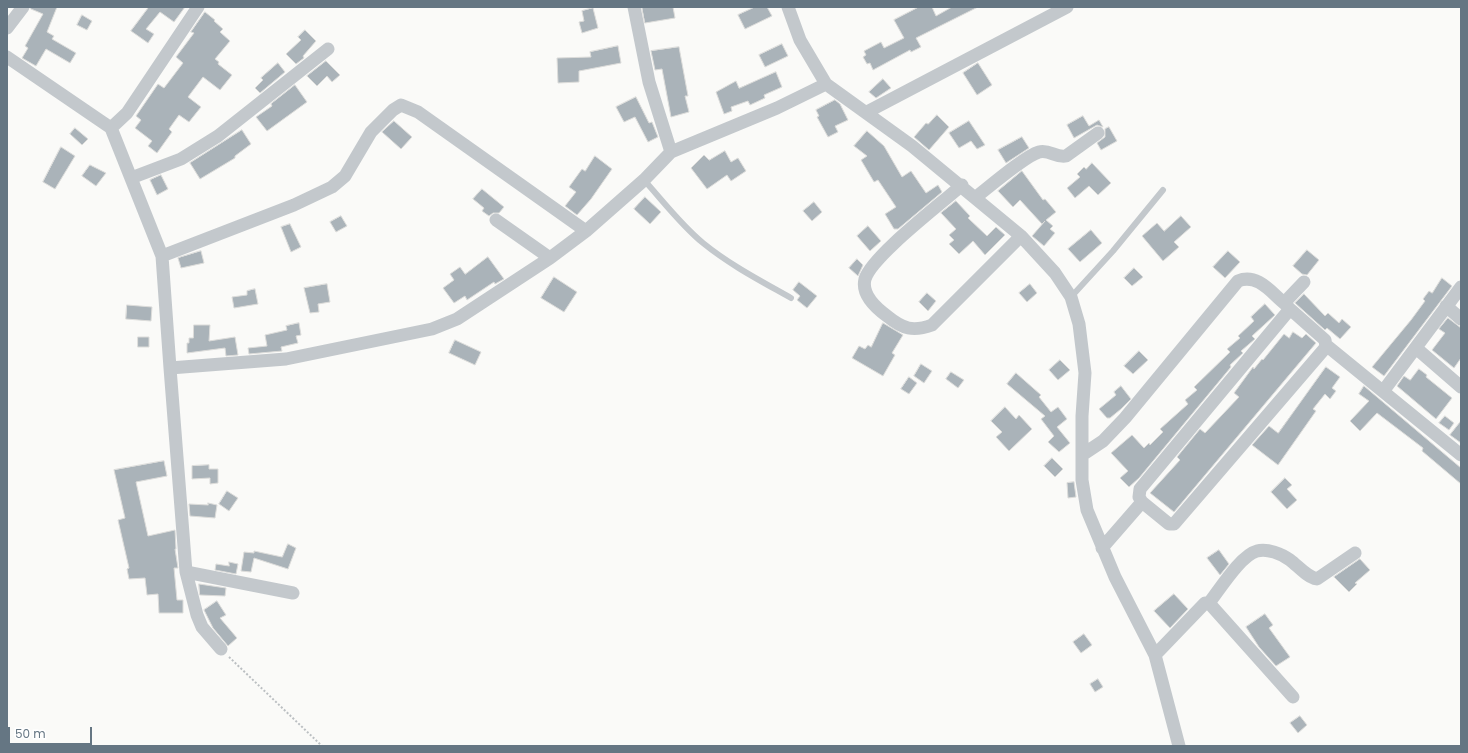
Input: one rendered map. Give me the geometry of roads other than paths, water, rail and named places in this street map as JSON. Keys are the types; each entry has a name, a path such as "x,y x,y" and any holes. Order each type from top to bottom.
{"street":[{"path":"7,28 23,7"},
{"path":"111,128 127,113 198,7"},
{"path":"634,7 649,82 671,152"},
{"path":"788,7 800,40 826,84 867,112 962,185 1021,236 1055,273 1071,298 1079,324 1085,373 1082,416 1082,480 1088,510 1102,548 1155,655 1179,746"},
{"path":"867,112 1067,7"},
{"path":"131,178 181,159 218,136 328,49"},
{"path":"7,57 111,128 162,256 186,572 197,615 202,628 221,649"},
{"path":"170,368 286,359 432,329 458,319 550,258 586,231 644,180 671,152 777,108 826,84"},
{"path":"162,256 294,205 332,187 345,176 371,132 393,110 401,105 418,112 586,231"},
{"path":"976,197 1032,155 1046,151 1060,157 1066,156 1098,133"},
{"path":"962,185 896,242 870,270 865,280 865,290 870,300 880,311 895,322 909,328 919,330 932,325 1021,236"},
{"path":"496,220 550,258"},
{"path":"1082,455 1103,441 1125,418 1238,281 1245,278 1258,281 1325,340 1326,344 1384,390 1461,455"},
{"path":"1304,282 1287,306 1140,489 1139,497 1142,502 1169,524 1174,524 1326,344"},
{"path":"1384,390 1461,287"},
{"path":"1446,306 1461,319"},
{"path":"1416,348 1461,387"},
{"path":"1102,548 1142,502"},
{"path":"1155,655 1205,603 1209,603 1246,558 1259,550 1277,553 1288,558 1308,575 1317,579 1354,553"},
{"path":"186,572 293,593"},
{"path":"1209,603 1293,697"}],"lane":[{"path":"644,180 702,242 719,255 755,278 791,298"},
{"path":"1071,298 1113,251 1162,190"}]}
